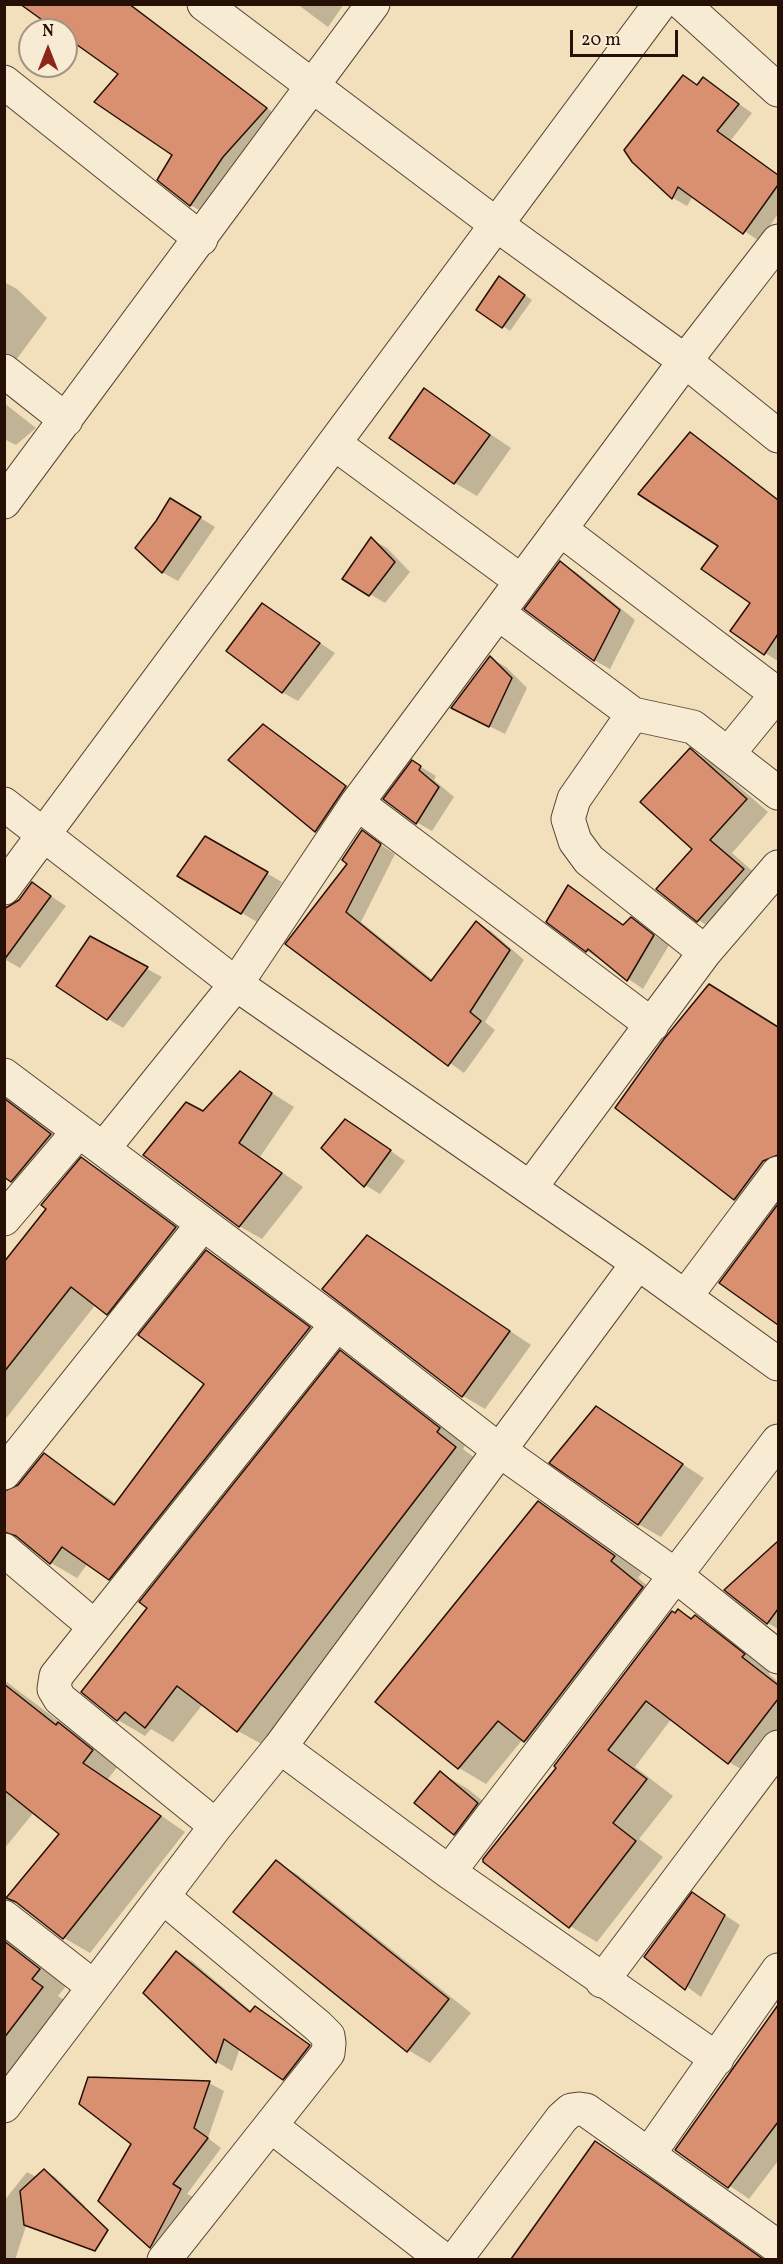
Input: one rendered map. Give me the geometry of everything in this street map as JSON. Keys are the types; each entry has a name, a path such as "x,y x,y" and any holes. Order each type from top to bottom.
{"street":[{"path":"204,4 497,225 685,361 778,436"},
{"path":"4,502 314,87 373,4"},
{"path":"4,888 660,4"},
{"path":"683,4 778,90"},
{"path":"4,82 201,239"},
{"path":"4,1219 91,1140 236,984 357,803 685,361 778,241"},
{"path":"4,371 66,420"},
{"path":"334,444 521,581"},
{"path":"560,529 778,693 728,754"},
{"path":"498,613 633,714 693,727 778,793"},
{"path":"633,714 574,800 568,819 575,841 589,860 705,952"},
{"path":"357,803 652,1025"},
{"path":"4,804 236,984 638,1263 778,1364"},
{"path":"530,1188 705,952 778,867"},
{"path":"4,1075 337,1324 500,1450 675,1575 778,1657"},
{"path":"685,1297 778,1173"},
{"path":"4,1473 204,1224"},
{"path":"4,2106 216,1826 280,1747 638,1263"},
{"path":"216,1826 60,1699 54,1689 56,1676 337,1324"},
{"path":"450,1872 778,1441"},
{"path":"4,1550 95,1627"},
{"path":"280,1747 602,1981 717,2059"},
{"path":"602,1981 778,1747"},
{"path":"163,1897 328,2036 328,2053 164,2259"},
{"path":"4,1917 94,1987"},
{"path":"649,2154 778,1970"},
{"path":"455,2259 562,2118 571,2110 586,2110 778,2247"},
{"path":"271,2126 444,2259"}],"building":[{"path":"20,4 129,4 267,108 223,157 190,206 157,180 172,155 94,102 118,74 78,46 78,18 39,18"},
{"path":"683,75 697,85 703,77 739,104 717,131 778,175 778,185 743,234 678,187 672,199 632,162 624,150"},
{"path":"499,276 525,295 502,328 476,310"},
{"path":"424,388 490,435 454,484 389,438"},
{"path":"690,432 778,500 778,634 764,655 730,631 750,603 701,569 718,546 638,494"},
{"path":"170,498 201,517 162,573 135,548"},
{"path":"371,537 395,562 369,596 342,579"},
{"path":"560,561 620,610 594,661 524,609"},
{"path":"262,603 320,643 282,693 226,651"},
{"path":"490,656 512,678 489,727 451,708"},
{"path":"263,724 346,786 315,832 228,760"},
{"path":"690,748 747,799 710,840 744,869 697,922 656,889 692,849 640,802"},
{"path":"412,760 421,766 419,770 439,787 416,824 383,799"},
{"path":"362,830 381,844 346,912 431,981 476,921 510,950 470,1012 481,1021 448,1066 285,944 347,864 342,860"},
{"path":"205,836 268,872 241,914 177,876"},
{"path":"32,882 51,896 4,960 4,909 19,900"},
{"path":"568,885 623,925 631,917 654,935 627,981 588,949 586,952 546,922"},
{"path":"90,936 148,967 107,1020 56,986"},
{"path":"709,984 778,1027 778,1155 763,1161 734,1200 615,1108 664,1039"},
{"path":"240,1071 272,1093 239,1143 282,1173 239,1227 143,1155 186,1102 203,1111"},
{"path":"5,1099 51,1134 11,1182 4,1177"},
{"path":"345,1119 391,1150 364,1187 321,1148"},
{"path":"81,1157 176,1227 107,1315 71,1287 4,1372 4,1262 46,1209 41,1205"},
{"path":"778,1204 778,1325 719,1283"},
{"path":"367,1235 510,1331 462,1397 322,1289"},
{"path":"206,1250 310,1327 109,1580 62,1547 50,1564 16,1536 4,1532 4,1491 18,1485 44,1453 114,1505 204,1384 138,1335"},
{"path":"340,1350 440,1428 437,1432 456,1447 237,1732 177,1686 145,1728 125,1712 117,1721 81,1692 147,1608 139,1602"},
{"path":"596,1406 683,1464 638,1525 549,1463"},
{"path":"538,1501 615,1556 611,1561 643,1587 524,1742 498,1721 458,1769 375,1702"},
{"path":"778,1541 778,1609 767,1624 724,1590"},
{"path":"678,1609 691,1619 695,1615 745,1654 742,1657 778,1685 778,1699 728,1764 646,1701 608,1750 647,1779 613,1823 636,1841 569,1928 483,1862 483,1859 556,1768 554,1766 672,1611 675,1613"},
{"path":"4,1684 56,1725 58,1722 93,1750 83,1763 161,1816 63,1939 16,1902 6,1898 59,1834 4,1790"},
{"path":"440,1771 478,1803 454,1835 414,1803"},
{"path":"276,1860 449,1999 407,2052 233,1912"},
{"path":"692,1892 725,1915 685,1990 644,1957"},
{"path":"4,1941 40,1969 32,1979 43,1987 4,2038"},
{"path":"176,1951 250,2012 255,2006 310,2045 283,2080 224,2039 216,2063 143,1993"},
{"path":"778,2005 778,2122 728,2188 675,2150"},
{"path":"88,2077 210,2081 194,2128 208,2138 173,2184 181,2189 150,2248 98,2201 131,2144 79,2104"},
{"path":"595,2141 648,2177 763,2259 511,2259"},
{"path":"44,2169 108,2230 95,2251 24,2225 20,2191"}]}
